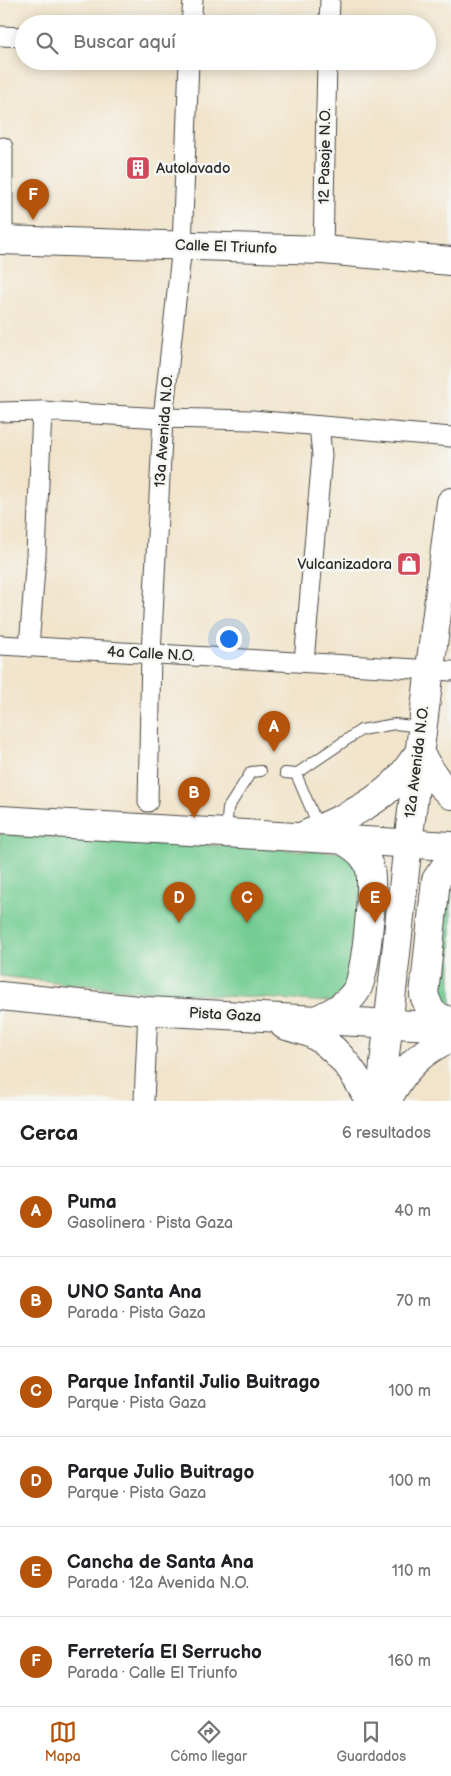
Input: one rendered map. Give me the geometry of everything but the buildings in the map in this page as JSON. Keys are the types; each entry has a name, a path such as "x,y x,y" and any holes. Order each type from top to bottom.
{"main road":[{"name":"Calle El Triunfo","path":"1,240 323,250 451,261"},
{"name":"12a Avenida N.O.","path":"380,1101 420,740 440,670 451,502"},
{"path":"420,740 438,782 451,795"},
{"path":"321,835 394,785 420,740"},
{"path":"0,820 227,821 321,835 451,846"},
{"path":"316,1020 346,1003 358,990 365,963 370,870 363,854 321,835"},
{"path":"451,864 445,867 436,880 424,995 432,1014 451,1022"},
{"name":"Pista Gaza","path":"0,996 148,1011 451,1027"},
{"path":"253,1016 310,1033 328,1045 344,1060 358,1080 369,1101"},
{"path":"387,1101 400,1077 415,1059 434,1045 451,1038"}],"street":[{"path":"192,15 193,0"},
{"path":"329,15 330,0"},
{"path":"0,36 15,37"},
{"name":"13a Avenida N.O.","path":"148,802 151,654 163,418 182,246 189,70"},
{"name":"12 Pasaje N.O.","path":"323,250 327,70"},
{"path":"1,240 3,147"},
{"path":"30,647 42,410"},
{"path":"0,412 42,410 163,418 252,420 451,437"},
{"path":"304,662 322,456 319,426"},
{"name":"4a Calle N.O.","path":"0,645 440,670"},
{"path":"144,1101 148,1011"}],"lane":[{"path":"321,835 291,773 361,730 395,724 420,740"},
{"path":"227,821 251,772 261,771"}],"green space":[{"path":"0,834 348,853 362,869 353,987 332,1002 137,991 0,976"},
{"path":"451,882 451,1013 443,1010 437,997 446,888"}],"place":[{"name":"Autolavado","path":"138,168"},
{"name":"Ferretería El Serrucho","path":"33,220"},
{"name":"Vulcanizadora","path":"409,564"},
{"name":"Puma","path":"274,752"},
{"name":"UNO Santa Ana","path":"194,818"},
{"name":"Parque Julio Buitrago","path":"179,923"},
{"name":"Parque Infantil Julio Buitrago","path":"247,923"},
{"name":"Cancha de Santa Ana","path":"375,923"}]}
